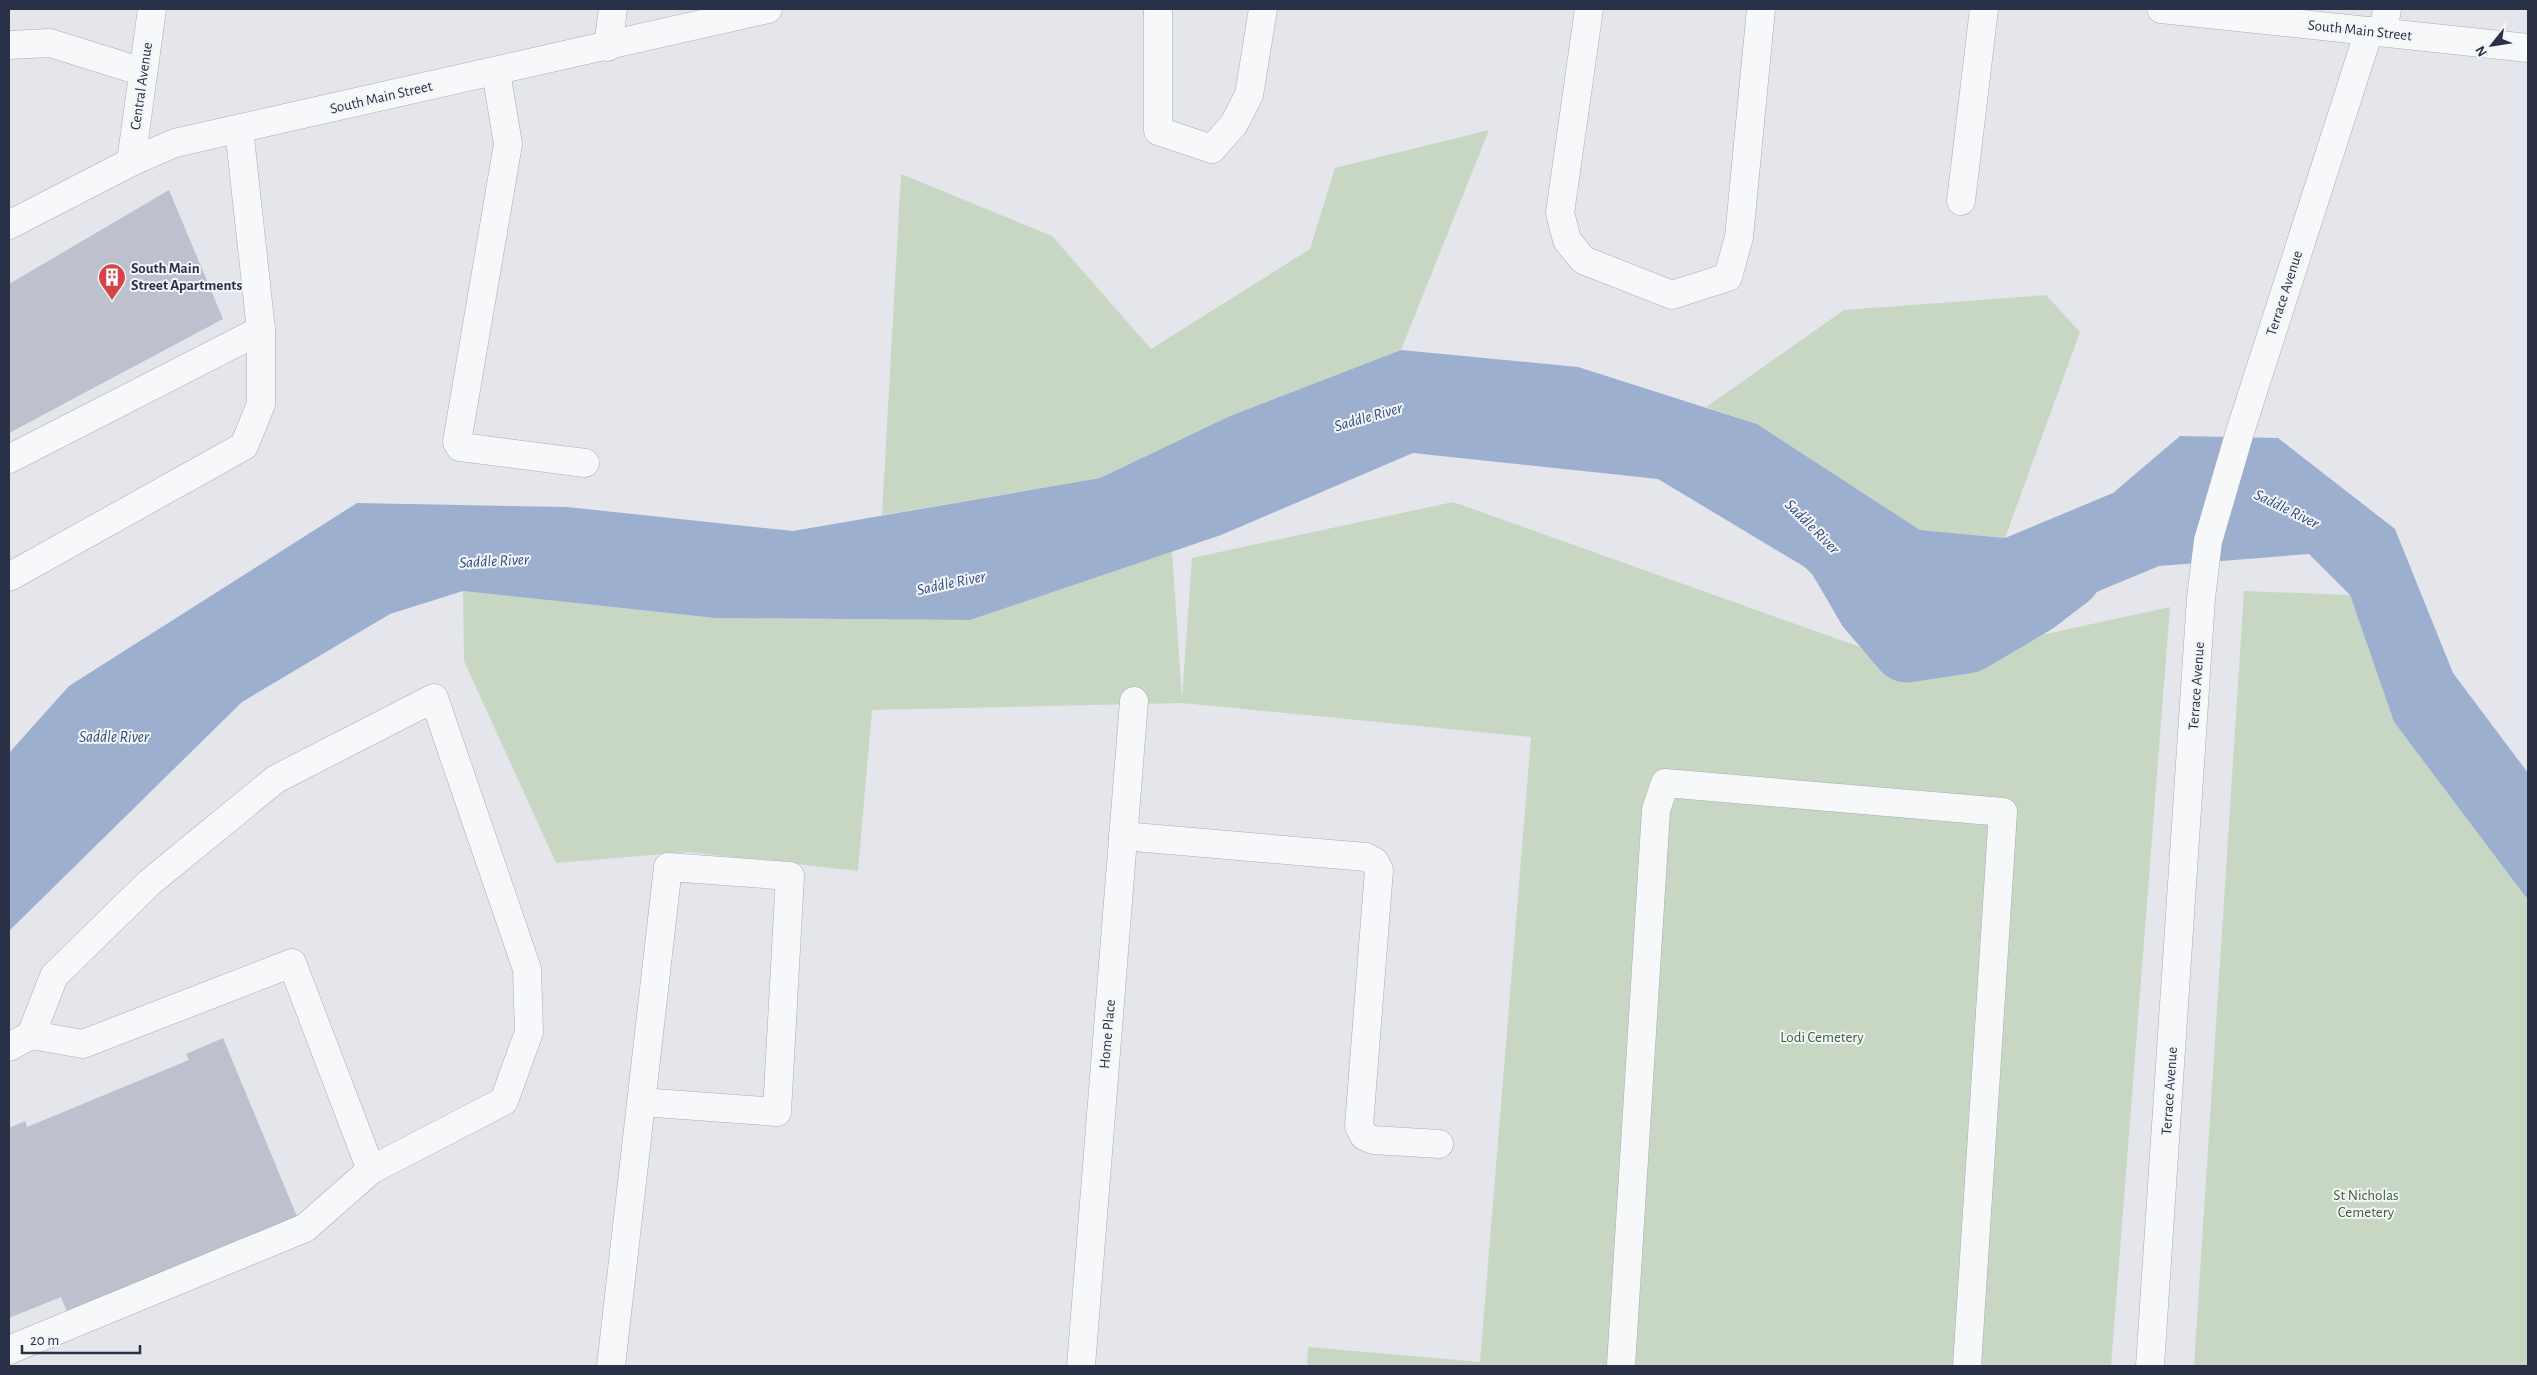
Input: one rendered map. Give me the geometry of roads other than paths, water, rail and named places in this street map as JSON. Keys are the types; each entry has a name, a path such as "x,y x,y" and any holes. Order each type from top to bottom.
{"street":[{"name":"Central Avenue","path":"131,162 152,9"},
{"path":"608,47 613,9"},
{"name":"South Main Street","path":"9,225 131,162 176,143 608,47 768,9"},
{"path":"1158,9 1158,131 1212,149 1234,124 1249,96 1262,9"},
{"path":"1589,9 1560,213 1567,240 1583,260 1672,295 1728,277 1739,237 1762,9"},
{"path":"1961,201 1984,9"},
{"name":"South Main Street","path":"2161,9 2380,24 2528,48"},
{"name":"Terrace Avenue","path":"2150,1366 2202,598 2208,541 2239,435 2380,24"},
{"path":"9,45 50,43 143,72"},
{"path":"496,72 508,144 457,442 460,447 585,463"},
{"path":"9,577 122,516 244,446 260,404 261,330 239,129"},
{"path":"9,459 261,330"},
{"path":"9,1350 305,1228 371,1170 504,1101 529,1032 527,969 434,698 276,779 185,853 149,883 54,976 20,1041 83,1044 292,964 371,1170"},
{"name":"Home Place","path":"1081,1366 1134,701"},
{"path":"1621,1366 1656,810 1665,783 2003,812 1967,1366"},
{"path":"1123,836 1366,857 1375,862 1379,870 1360,1126 1364,1136 1374,1140 1439,1144"},
{"path":"612,1354 668,867 790,876 777,1112 641,1102"}],"water":[{"name":"Saddle River","path":"1401,350 1578,367 1757,424 1920,530 2005,538 2113,493 2180,436 2278,438 2395,529 2453,673 2528,773 2528,900 2394,722 2350,595 2309,554 2159,566 2070,603 1971,631 1893,620 1658,479 1413,453 1221,535 970,620 715,618 463,591 390,614 242,702 9,931 9,753 69,686 357,503 567,507 793,531 1100,478 1230,416"}],"waterway":[{"name":"Saddle River","path":"1815,527 1841,553 1872,606 1907,647 1967,638 2033,599 2067,573"}],"place":[{"name":"South Main Street Apartments","path":"112,301"}],"park label":[{"name":"Lodi Cemetery","path":"1822,1037"},
{"name":"St Nicholas Cemetery","path":"2366,1204"}]}
